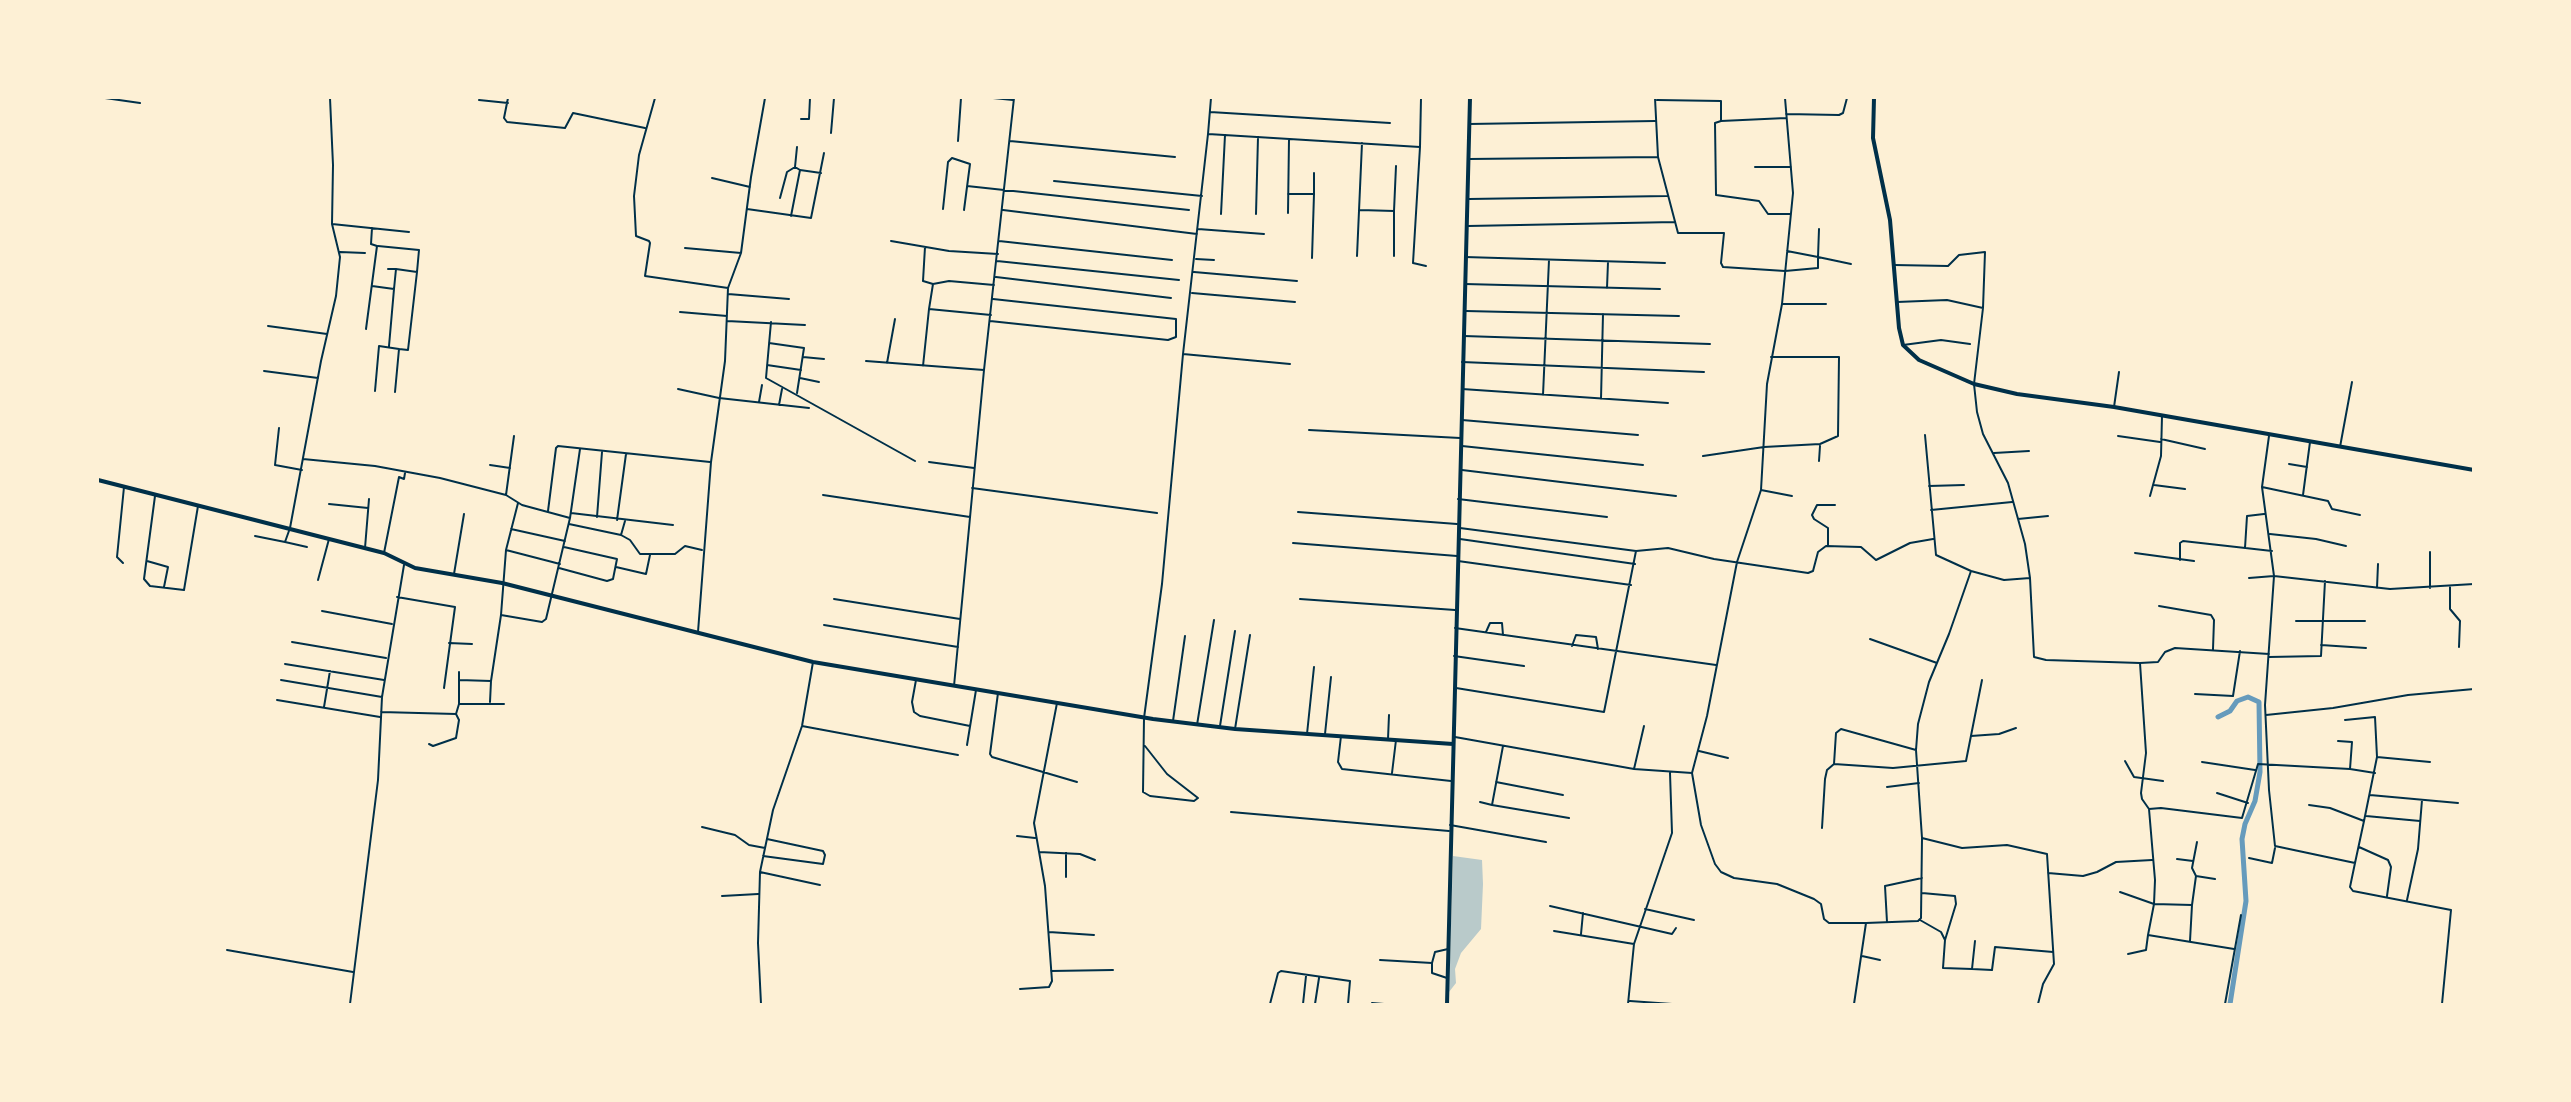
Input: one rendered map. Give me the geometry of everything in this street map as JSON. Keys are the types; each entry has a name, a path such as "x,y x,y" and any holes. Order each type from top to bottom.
{"main road":[{"path":"1447,1005 1449,831 1470,98"},
{"path":"1874,98 1873,138 1890,220 1899,328 1903,345 1919,360 1974,384 2474,470"},
{"path":"98,480 384,553 404,565 502,583 813,662 1173,722 1235,729 1396,740 1453,740"}],"street":[{"path":"105,98 140,103"},
{"path":"285,542 302,470 337,286 340,252 332,224 330,98"},
{"path":"508,98 504,118 507,122 565,128 570,115 575,114 646,128"},
{"path":"655,98 639,155 634,202 636,236 650,241 645,276 728,288"},
{"path":"698,634 711,462 725,362 728,288 741,254 765,98"},
{"path":"801,119 809,119 810,98"},
{"path":"831,133 834,98"},
{"path":"958,141 961,98"},
{"path":"954,686 984,370 1014,99 993,98"},
{"path":"1145,746 1167,774 1198,798 1196,801 1144,794 1144,718 1162,584 1184,354 1196,259 1194,233 1198,229 1212,98"},
{"path":"1421,98 1413,264 1426,266"},
{"path":"1785,98 1793,183 1782,304 1771,357 1761,490 1737,562 1699,751 1691,773 1701,825 1715,864 1721,872 1734,878 1778,884 1814,899 1821,904 1824,919 1828,923 1920,920 1936,927 1945,940"},
{"path":"1791,214 1768,214 1758,201 1716,195 1715,123 1786,116 1839,115 1843,113 1847,98"},
{"path":"1721,121 1721,100 1655,99 1658,157 1667,196 1680,234 1724,233 1721,263 1723,267 1785,271 1816,270 1819,229"},
{"path":"479,100 507,103"},
{"path":"1210,112 1390,123"},
{"path":"1469,124 1655,121"},
{"path":"1208,134 1420,147"},
{"path":"1221,214 1225,135"},
{"path":"1256,214 1258,137"},
{"path":"1288,213 1289,139"},
{"path":"1010,141 1175,157"},
{"path":"1357,256 1362,143"},
{"path":"795,167 797,147"},
{"path":"747,209 807,218 814,215 824,153"},
{"path":"1468,159 1658,157"},
{"path":"943,209 951,159 968,162 964,210"},
{"path":"1394,256 1396,166"},
{"path":"795,167 821,173"},
{"path":"780,198 787,172 795,167"},
{"path":"1755,167 1791,167"},
{"path":"791,216 800,170"},
{"path":"1312,258 1314,173"},
{"path":"712,178 750,186"},
{"path":"1054,181 1202,196"},
{"path":"967,186 1005,192 1189,210"},
{"path":"1288,194 1314,194"},
{"path":"1466,199 1667,196"},
{"path":"1003,210 1194,233"},
{"path":"1360,210 1394,211"},
{"path":"1466,226 1675,222"},
{"path":"332,224 409,232"},
{"path":"372,228 371,244 418,250 408,350 379,346 375,391"},
{"path":"1198,229 1263,234"},
{"path":"891,241 998,254"},
{"path":"999,241 1172,260"},
{"path":"366,329 376,246"},
{"path":"925,246 923,281 933,284 949,281 994,285"},
{"path":"685,248 741,254"},
{"path":"1787,251 1851,264"},
{"path":"340,252 365,253"},
{"path":"1894,265 1948,266 1959,255 1985,252 1983,308 1974,384 1982,429 2008,483 2029,560 2034,657 2046,660 2158,662 2165,652 2175,648 2319,657 2325,581"},
{"path":"1465,257 1665,263"},
{"path":"1196,259 1214,260"},
{"path":"1543,395 1549,260"},
{"path":"997,261 1179,280"},
{"path":"1607,288 1608,262"},
{"path":"388,269 417,272"},
{"path":"388,347 396,269"},
{"path":"1194,272 1297,281"},
{"path":"996,277 1171,298"},
{"path":"922,366 933,284"},
{"path":"1464,284 1660,289"},
{"path":"372,286 394,289"},
{"path":"1192,293 1295,302"},
{"path":"728,294 789,300"},
{"path":"990,321 1168,340 1176,337 1176,319 993,299"},
{"path":"1897,302 1947,300 1983,308"},
{"path":"1782,304 1826,304"},
{"path":"929,309 991,315"},
{"path":"1464,310 1679,316"},
{"path":"680,312 727,316"},
{"path":"1602,399 1604,314"},
{"path":"887,363 895,319"},
{"path":"727,321 805,325"},
{"path":"771,322 766,378 915,460"},
{"path":"268,326 327,334"},
{"path":"1463,336 1710,344"},
{"path":"1903,345 1943,340 1970,344"},
{"path":"769,343 802,347 803,357 797,394"},
{"path":"395,392 399,349"},
{"path":"1184,354 1290,364"},
{"path":"803,357 824,359"},
{"path":"1703,456 1764,447 1820,444 1838,436 1839,357 1771,357"},
{"path":"866,361 984,370"},
{"path":"1462,362 1704,372"},
{"path":"766,365 801,370"},
{"path":"264,371 318,378"},
{"path":"2114,407 2119,372"},
{"path":"800,378 819,382"},
{"path":"2340,447 2352,382"},
{"path":"759,402 762,386"},
{"path":"678,389 719,398 809,408"},
{"path":"779,405 782,389"},
{"path":"1461,389 1668,403"},
{"path":"2150,496 2161,456 2162,416"},
{"path":"1460,420 1638,435"},
{"path":"279,428 275,465 302,470"},
{"path":"1309,430 1460,438"},
{"path":"1925,435 1936,555 1971,571 2004,580 2029,578"},
{"path":"2249,858 2272,863 2275,846 2266,764 2265,705 2274,576 2262,487 2268,435"},
{"path":"506,495 514,436"},
{"path":"2118,436 2161,440 2205,449"},
{"path":"2303,495 2310,442"},
{"path":"1819,461 1820,444"},
{"path":"1460,446 1643,465"},
{"path":"548,511 556,448 711,462"},
{"path":"501,615 543,621 552,596 569,524 580,449"},
{"path":"597,517 602,452"},
{"path":"1994,453 2029,452"},
{"path":"617,520 626,454"},
{"path":"303,459 405,472 506,495 518,503 570,518"},
{"path":"928,462 974,468"},
{"path":"2289,464 2307,467"},
{"path":"490,465 510,468"},
{"path":"1459,470 1676,496"},
{"path":"384,553 399,477 404,478 405,472"},
{"path":"1929,486 1964,485"},
{"path":"2154,485 2184,489"},
{"path":"123,563 117,557 124,487"},
{"path":"2262,487 2328,501 2332,509 2360,515"},
{"path":"972,488 1157,513"},
{"path":"1761,490 1792,496"},
{"path":"155,493 146,584 184,590 198,504"},
{"path":"823,495 970,517"},
{"path":"364,548 369,499"},
{"path":"1458,500 1607,517"},
{"path":"1931,510 2012,502"},
{"path":"490,704 506,550 518,503"},
{"path":"330,504 368,508"},
{"path":"1828,546 1828,528 1814,519 1812,514 1816,505 1835,505"},
{"path":"1298,512 1457,526 1636,551 1668,548 1737,562 1811,572 1818,552 1828,546 1861,547 1876,560 1910,543 1933,539"},
{"path":"571,513 673,525"},
{"path":"454,574 464,514"},
{"path":"2245,548 2247,516 2264,514"},
{"path":"2018,519 2048,516"},
{"path":"621,535 625,520"},
{"path":"569,524 621,535 630,540 637,552 650,555 675,554 685,546 703,550"},
{"path":"511,529 565,541"},
{"path":"2270,534 2316,539 2346,546"},
{"path":"255,536 307,547"},
{"path":"318,580 329,539"},
{"path":"1457,539 1636,564"},
{"path":"2180,560 2182,541 2272,551"},
{"path":"1293,543 1457,559 1631,585"},
{"path":"506,550 611,581 617,559 564,547"},
{"path":"1454,688 1604,712 1636,564 1636,551"},
{"path":"2430,552 2430,588"},
{"path":"2134,553 2194,561"},
{"path":"616,567 646,574 650,555"},
{"path":"147,561 168,567 164,587"},
{"path":"2377,588 2378,564"},
{"path":"350,1005 378,780 386,658 404,565"},
{"path":"1920,920 1922,838 1916,750 1922,704 1971,571"},
{"path":"2250,578 2274,576 2377,588 2430,588 2474,584"},
{"path":"2450,586 2450,609 2460,621 2459,647"},
{"path":"397,597 455,607 444,688"},
{"path":"834,599 960,619"},
{"path":"1300,599 1455,610"},
{"path":"2159,606 2211,615 2214,620 2213,649"},
{"path":"322,610 392,624"},
{"path":"1197,724 1214,620"},
{"path":"2296,621 2365,621"},
{"path":"1486,632 1490,622 1502,623 1503,635"},
{"path":"824,625 958,647"},
{"path":"1455,628 1717,666"},
{"path":"1220,727 1235,631"},
{"path":"1235,729 1250,635"},
{"path":"1572,646 1576,635 1596,637 1598,649"},
{"path":"1173,722 1185,636"},
{"path":"1870,639 1937,663"},
{"path":"292,642 386,658"},
{"path":"449,643 472,644"},
{"path":"2321,645 2366,648"},
{"path":"2195,694 2233,696 2240,651"},
{"path":"1454,656 1524,666"},
{"path":"761,1005 758,951 760,872 773,810 802,726 813,662"},
{"path":"2128,954 2146,950 2154,904 2149,809 2142,799 2146,753 2140,663"},
{"path":"285,664 384,680"},
{"path":"1307,734 1314,667"},
{"path":"324,708 330,671"},
{"path":"429,744 433,746 456,738 459,720 456,714 459,704 459,672"},
{"path":"1325,735 1331,678"},
{"path":"459,680 491,681"},
{"path":"916,680 911,707 914,712 920,716 970,726"},
{"path":"1822,828 1825,779 1827,770 1834,764 1893,768 1966,761 1982,680"},
{"path":"282,681 382,697"},
{"path":"2266,714 2333,708 2408,695 2474,689"},
{"path":"967,745 976,690"},
{"path":"998,693 991,756 1077,782"},
{"path":"276,700 381,717"},
{"path":"1020,989 1051,986 1045,886 1034,823 1057,702"},
{"path":"459,704 504,704"},
{"path":"381,712 456,714"},
{"path":"1388,739 1389,715"},
{"path":"2345,720 2375,717 2377,757 2355,863 2352,890 2451,910 2442,1005"},
{"path":"802,726 958,755"},
{"path":"1634,769 1644,726"},
{"path":"1971,736 1999,734 2016,728"},
{"path":"1834,764 1836,733 1841,729 1916,750"},
{"path":"1341,736 1338,762 1342,769 1452,781"},
{"path":"1392,773 1396,740"},
{"path":"1453,740 1503,745 1634,769 1691,773"},
{"path":"2338,741 2352,742 2350,769"},
{"path":"1492,805 1503,745"},
{"path":"1699,751 1728,758"},
{"path":"2377,757 2430,762"},
{"path":"2125,761 2132,775 2143,780 2163,781"},
{"path":"2202,762 2255,770"},
{"path":"2149,809 2161,808 2242,818 2258,764 2350,769 2374,773"},
{"path":"1670,773 1672,833 1634,944 1628,1003 1672,1005"},
{"path":"1496,782 1563,795"},
{"path":"1887,787 1920,783"},
{"path":"2217,793 2248,802"},
{"path":"2370,795 2458,803"},
{"path":"2407,900 2418,849 2422,800"},
{"path":"1480,802 1569,818"},
{"path":"2309,805 2330,808 2364,820"},
{"path":"1231,812 1449,831"},
{"path":"2366,816 2420,821"},
{"path":"1450,825 1546,842"},
{"path":"702,827 735,835 749,844 765,848"},
{"path":"1017,836 1035,838"},
{"path":"763,856 819,866 823,864 825,855 823,851 766,838"},
{"path":"1922,838 1962,848 2007,845 2043,851 2048,857 2052,970 2043,984 2038,1005"},
{"path":"2190,941 2196,876 2192,870 2197,842"},
{"path":"2275,846 2355,863"},
{"path":"2359,847 2388,860 2390,874 2387,897"},
{"path":"1038,852 1084,854 1095,860"},
{"path":"1066,853 1066,877"},
{"path":"2177,859 2193,861"},
{"path":"2048,873 2083,876 2116,862 2153,860"},
{"path":"760,872 820,885"},
{"path":"2196,876 2215,879"},
{"path":"1887,922 1885,886 1922,878"},
{"path":"2120,891 2154,904 2192,905"},
{"path":"1922,893 1955,896 1956,904 1945,940 1943,968 1992,970 1995,947 2053,952"},
{"path":"722,896 759,894"},
{"path":"1550,906 1672,934 1676,928"},
{"path":"1645,909 1694,920"},
{"path":"1581,936 1583,913"},
{"path":"2225,1005 2241,915"},
{"path":"1854,1005 1866,923"},
{"path":"1554,931 1634,944"},
{"path":"1049,933 1094,935"},
{"path":"2148,935 2234,949"},
{"path":"1972,969 1975,941"},
{"path":"1447,978 1432,973 1432,963 1435,952 1448,949"},
{"path":"227,950 353,972"},
{"path":"1862,956 1880,960"},
{"path":"1380,960 1432,963"},
{"path":"1051,971 1113,970"},
{"path":"1270,1005 1280,972 1350,981 1348,1005"},
{"path":"1302,1005 1306,976"},
{"path":"1315,1005 1319,978"},
{"path":"1372,1004 1384,1005"}],"shaded area":[{"path":"1453,856 1482,860 1483,884 1481,929 1461,953 1455,969 1456,983 1449,992"}],"waterway":[{"path":"2218,717 2230,711 2237,701 2248,697 2259,702 2260,772 2255,801 2245,824 2242,839 2246,901 2230,1004"}]}
